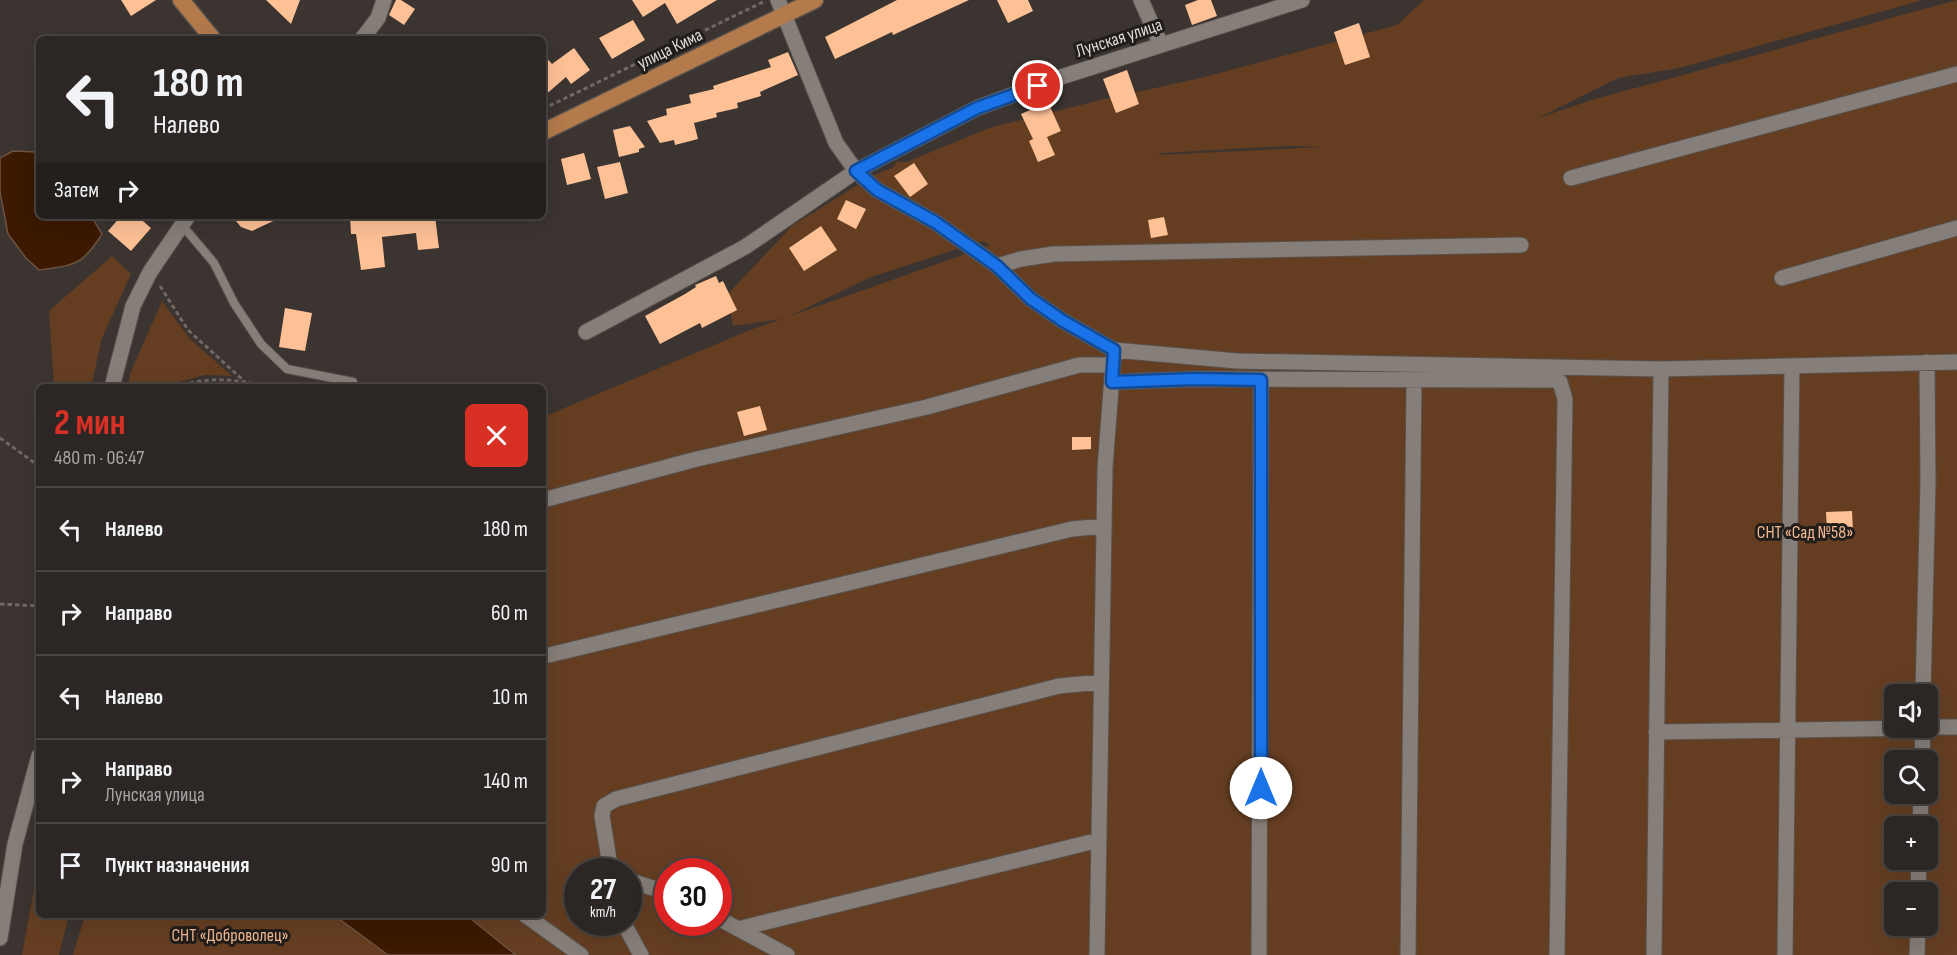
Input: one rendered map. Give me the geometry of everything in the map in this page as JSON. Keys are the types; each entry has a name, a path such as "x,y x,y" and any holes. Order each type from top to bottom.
{"main road":[{"path":"181,0 211,36"},
{"name":"улица Кима","path":"546,130 782,7 815,0"}],"street":[{"path":"365,36 378,18 384,0"},
{"path":"1141,0 1161,45"},
{"name":"Лунская улица","path":"586,332 745,246 856,171 977,108 1058,78 1302,0"},
{"path":"782,7 836,143 856,171 877,190 935,222 997,266 1031,299 1114,357"},
{"path":"1571,177 1957,74"},
{"path":"113,384 134,306 150,272 184,220"},
{"path":"1782,278 1957,228"},
{"path":"997,266 1021,259 1054,255 1521,245"},
{"path":"1097,955 1105,468 1114,357"},
{"path":"546,499 697,459 927,407 1114,357 1660,369 1957,362"},
{"path":"1923,684 1928,362"},
{"path":"1785,955 1792,366"},
{"path":"1653,955 1660,369"},
{"path":"1112,382 1194,379 1554,380 1560,382 1565,399 1557,955"},
{"path":"1259,955 1261,380"},
{"path":"1408,955 1414,380"},
{"path":"549,655 1060,532 1104,526"},
{"path":"609,858 602,816 604,806 616,799 1059,686 1101,682"},
{"path":"1938,727 1957,727"},
{"path":"1656,732 1884,729"},
{"path":"0,938 15,844 36,767"},
{"path":"738,928 1099,840"},
{"path":"529,918 581,955"},
{"path":"732,925 787,955"},
{"path":"631,936 641,955"},
{"path":"1917,955 1918,936"}],"lane":[{"path":"184,220 214,264 245,320 261,344 274,357 287,369 353,382"}],"path":[{"path":"546,108 767,0"},
{"path":"150,272 188,330 244,381"},
{"path":"184,384 229,378 257,384"},
{"path":"0,438 36,464"},
{"path":"0,604 36,606"}],"green space":[{"name":"СНТ «Сад №58»","path":"1424,0 1923,0 1679,68 1618,78 1538,118 1595,99 1957,0 1957,955 516,955 470,918 546,918 546,416 750,330 782,319 733,326 727,295 792,226 870,177 894,167 896,162 907,162 989,128 1205,77 1397,25","holes":["1286,146 1325,147 1157,155 1162,153","982,241 991,245 790,316 871,277"]},
{"path":"112,256 131,274 102,338 92,384 54,384 49,311"},
{"path":"162,301 190,339 232,376 205,375 171,384 129,384 130,374"},
{"path":"36,878 36,918 68,918 59,955 22,955"},
{"name":"СНТ «Доброволец»","path":"84,918 338,918 388,955 73,955"}],"shaded area":[{"path":"13,151 36,153 36,219 93,219 102,234 83,258 69,265 39,270 26,258 8,234 0,192 0,158"},
{"path":"338,918 470,918 516,955 388,955"}],"building":[{"path":"121,0 156,0 131,16"},
{"path":"266,0 300,0 291,24"},
{"path":"396,0 401,0 415,9 404,25 389,15"},
{"path":"632,0 717,0 677,24 665,3 643,17"},
{"path":"897,0 969,0 835,59 825,37"},
{"path":"997,0 1028,0 1033,11 1008,23"},
{"path":"1198,0 1211,0 1217,16 1192,25 1185,5"},
{"path":"633,20 645,40 612,59 599,38"},
{"path":"1359,23 1370,57 1345,65 1334,32"},
{"path":"574,48 590,70 571,84 566,77 546,94 546,57 552,64"},
{"path":"788,52 798,75 760,92 761,96 737,103 738,108 716,113 717,117 694,123 698,139 675,145 674,140 660,143 647,121 667,115 666,109 691,103 689,95 714,89 713,86 771,67 768,60"},
{"path":"1127,70 1139,104 1116,113 1103,79"},
{"path":"1048,102 1061,131 1047,137 1055,155 1038,162 1029,141 1033,139 1021,114"},
{"path":"630,126 645,147 639,149 639,152 619,157 613,130"},
{"path":"584,153 591,179 567,185 561,159"},
{"path":"620,162 628,193 605,199 597,167"},
{"path":"914,163 928,184 910,197 894,176"},
{"path":"846,200 866,209 856,229 837,219"},
{"path":"1164,217 1168,235 1151,238 1148,220"},
{"path":"118,219 140,219 151,228 131,251 108,231"},
{"path":"234,219 278,219 252,231 241,227"},
{"path":"350,219 435,219 439,248 418,250 416,233 382,237 385,267 361,270 356,234 351,234"},
{"path":"821,226 837,250 804,271 789,248"},
{"path":"716,276 719,283 723,281 737,310 702,328 700,323 660,344 645,316 685,294 696,287 695,285"},
{"path":"285,308 312,313 305,351 279,347"},
{"path":"760,406 767,430 744,436 737,412"},
{"path":"1072,437 1091,437 1091,449 1072,450"},
{"path":"1852,511 1853,531 1827,531 1826,512"}],"route":[{"path":"1038,86 977,108 856,171 877,190 935,222 997,266 1031,299 1063,321 1114,350 1112,382 1194,379 1261,380 1261,788"}]}
